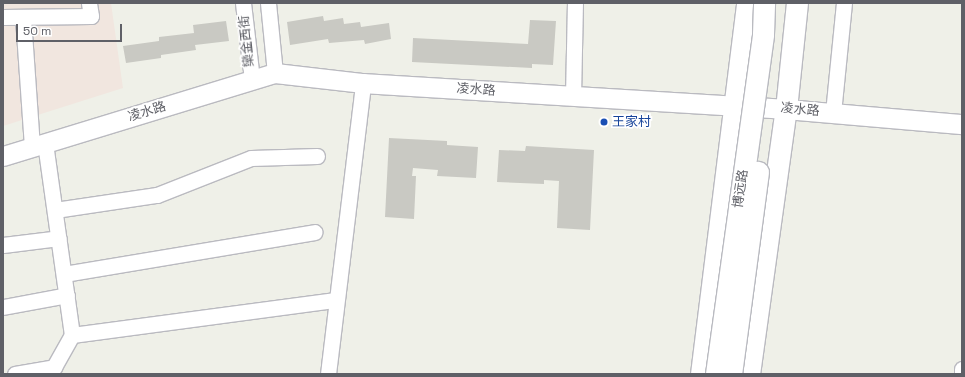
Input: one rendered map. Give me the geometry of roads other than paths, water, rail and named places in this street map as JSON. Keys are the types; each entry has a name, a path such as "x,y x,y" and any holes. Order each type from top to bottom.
{"main road":[{"path":"701,374 747,3"},
{"name":"博远路","path":"716,374 763,34 764,3"},
{"path":"731,374 777,39 778,3"},
{"path":"749,374 786,109 797,3"}],"street":[{"path":"3,17 23,18 91,16 90,3"},
{"name":"欒金西街","path":"243,3 252,80"},
{"path":"268,3 275,73"},
{"path":"573,97 575,3"},
{"path":"833,113 844,3"},
{"path":"15,374 52,371 72,335 55,210 38,145 23,18"},
{"name":"凌水路","path":"3,156 275,73 363,83 786,109 962,124"},
{"path":"328,374 363,83"},
{"path":"55,210 157,195 251,158 317,156"},
{"path":"64,274 314,232"},
{"path":"3,245 58,238"},
{"path":"3,307 67,295"},
{"path":"72,335 336,300"},
{"path":"962,369 962,374"}],"place":[{"name":"王家村","path":"604,122"}]}
